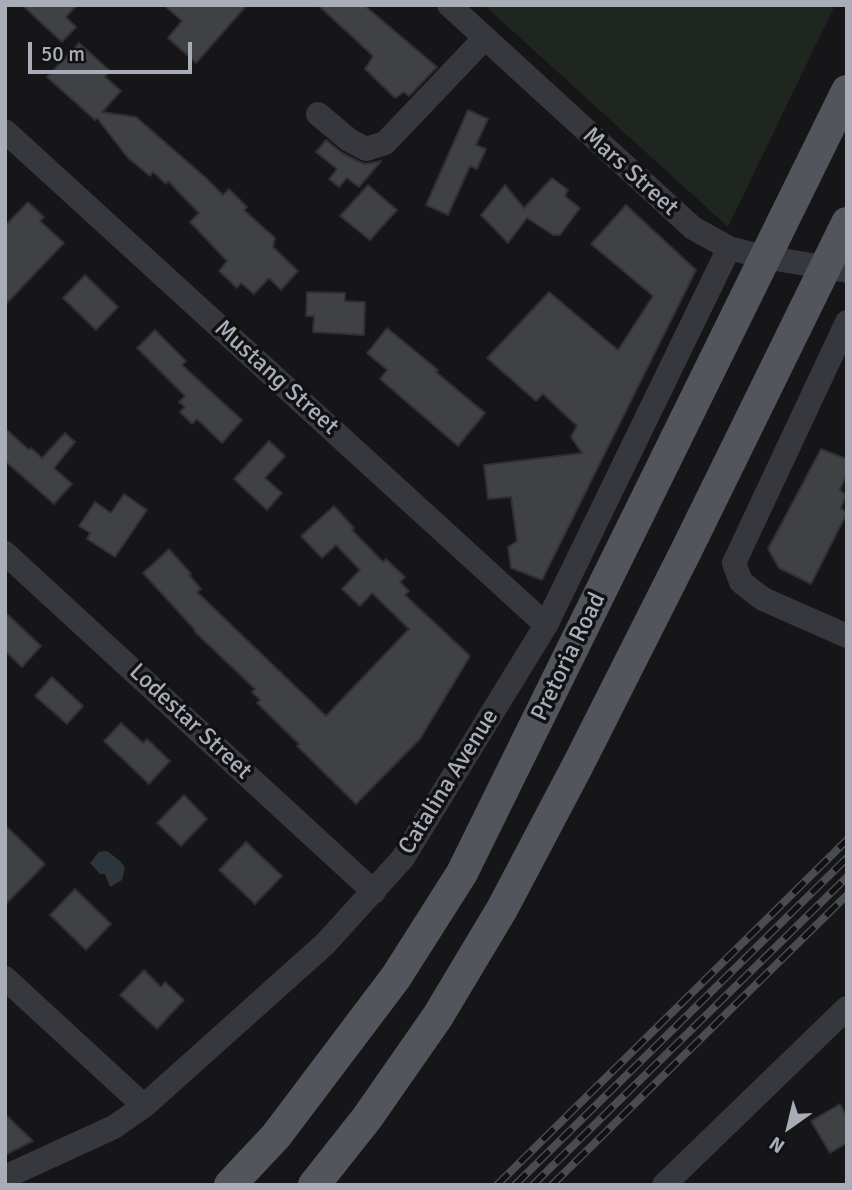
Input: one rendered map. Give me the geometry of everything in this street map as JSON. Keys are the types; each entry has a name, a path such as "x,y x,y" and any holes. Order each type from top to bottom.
{"main road":[{"name":"Pretoria Road","path":"230,1185 276,1136 396,977 462,873 847,91"},
{"path":"314,1185 368,1118 438,1016 502,909 680,563 836,269 847,223"}],"street":[{"name":"Mars Street","path":"449,5 693,229 729,247 764,257 836,269"},
{"path":"318,114 349,140 366,149 385,143 485,38"},
{"name":"Mustang Street","path":"5,131 546,625"},
{"name":"Catalina Avenue","path":"5,1177 114,1127 144,1106 326,944 403,858 546,625 729,247"},
{"path":"847,322 734,563 741,582 763,599 847,636"},
{"name":"Lodestar Street","path":"5,553 374,892"},
{"path":"5,978 144,1106"},
{"path":"664,1185 847,1008"}],"shaded area":[{"path":"484,5 835,5 728,227"},
{"path":"107,851 125,868 122,880 110,887 105,874 100,874 90,863 99,852"}],"building":[{"path":"22,5 77,5 66,17 76,27 62,42"},
{"path":"164,5 247,5 196,63 168,38 182,21"},
{"path":"318,5 364,5 437,67 409,96 404,92 395,98 365,69 373,56"},
{"path":"79,43 110,71 105,77 121,91 102,112 136,117 223,195 229,189 247,207 244,210 275,238 273,247 298,271 281,290 269,278 254,294 241,283 237,288 219,271 227,261 190,222 199,213 168,181 166,184 153,172 150,176 128,158 97,118 95,120 47,77"},
{"path":"468,110 488,119 476,145 486,149 477,169 470,166 448,215 426,205"},
{"path":"326,140 342,153 365,164 381,161 359,187 347,178 339,187 329,179 337,169 316,152"},
{"path":"552,178 568,190 565,196 580,208 560,235 553,235 527,218 508,243 481,215 505,185 524,208"},
{"path":"368,185 397,210 370,240 340,216"},
{"path":"28,202 44,217 40,221 64,243 5,305 5,226"},
{"path":"626,205 696,270 542,580 511,568 508,547 517,541 511,497 488,499 484,465 582,453 571,437 577,426 543,394 536,401 487,358 549,292 618,350 653,296 591,244"},
{"path":"85,275 118,307 96,330 63,298"},
{"path":"307,292 345,293 345,301 365,302 364,335 313,332 314,316 306,316"},
{"path":"387,328 485,413 458,446 380,379 387,370 367,353"},
{"path":"155,330 186,361 182,365 242,420 222,443 197,419 192,424 180,412 185,407 179,402 185,396 137,348"},
{"path":"5,428 42,458 65,433 75,442 54,468 72,484 54,504 5,461"},
{"path":"269,441 285,456 265,478 282,493 267,510 234,479"},
{"path":"821,449 847,459 847,473 840,490 846,495 841,508 847,513 811,584 779,568 768,549"},
{"path":"124,494 147,510 115,557 87,539 90,533 79,526 95,502 111,513"},
{"path":"334,506 354,528 352,530 383,562 386,559 405,577 400,582 409,591 405,595 470,656 420,739 356,804 257,703 260,700 252,692 255,689 194,631 143,573 169,549 201,589 197,592 326,716 409,629 372,593 360,606 342,589 360,570 336,545 322,558 301,536"},
{"path":"5,612 41,646 22,667 5,651"},
{"path":"52,677 83,706 67,724 35,696"},
{"path":"121,723 143,743 147,739 170,761 149,784 104,741"},
{"path":"184,795 207,819 181,846 157,823"},
{"path":"5,825 45,864 5,905"},
{"path":"246,842 282,876 255,904 219,870"},
{"path":"75,889 111,924 86,950 50,915"},
{"path":"144,970 161,987 165,982 184,1000 157,1029 120,995"},
{"path":"840,1104 847,1117 847,1143 830,1153 811,1121"},
{"path":"5,1114 33,1141 5,1155"}],"railway":[{"path":"497,1185 847,840"},
{"path":"515,1185 847,858"},
{"path":"533,1185 847,877"},
{"path":"552,1185 847,895"}]}
